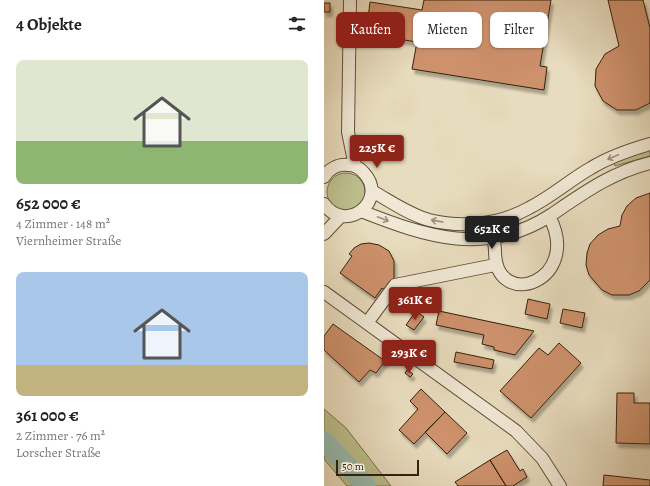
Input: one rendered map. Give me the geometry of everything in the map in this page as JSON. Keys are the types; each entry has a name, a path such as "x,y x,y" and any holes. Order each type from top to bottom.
{"street":[{"path":"350,0 348,132 355,166"},
{"path":"340,165 348,132"},
{"path":"372,191 401,208 428,219 453,224 479,224 503,220 530,208 608,159 650,144"},
{"path":"362,211 426,234 468,240 494,238 525,228 549,216 612,176 634,167 650,163"},
{"path":"325,174 340,165 355,166 367,176 372,191 367,206 362,211 348,216 341,216 325,210"},
{"path":"324,234 341,216"},
{"path":"503,220 494,232 495,265 504,278 520,286 539,281 549,272 557,251 554,227 549,216"},
{"path":"367,323 395,285 495,265"},
{"path":"324,292 516,431 542,458 560,486"}],"green space":[{"path":"650,150 650,156 615,166 614,162"},
{"path":"346,173 356,176 362,182 365,192 362,202 356,208 346,211 336,208 330,202 327,192 330,182 336,176"},
{"path":"324,409 346,428 391,486 347,486 324,459"}],"building":[{"path":"424,0 551,0 548,18 548,12 490,12 490,48 543,48 540,66 547,67 544,90 412,69 416,48 482,48 482,12 413,12 413,41 405,40 405,12 369,12 370,2 422,10"},
{"path":"608,0 643,0 650,28 650,103 636,110 617,110 603,101 595,86 596,69 605,54 619,46"},
{"path":"324,3 330,3 330,12 324,12"},
{"path":"650,193 650,280 639,291 629,295 612,295 602,290 589,275 586,265 587,253 590,244 598,235 608,229 620,226 622,215 627,206 636,198"},
{"path":"369,243 379,245 389,251 394,261 394,278 385,290 382,288 375,298 340,273 352,256 349,254 354,248 361,244"},
{"path":"528,299 550,304 547,319 525,314"},
{"path":"563,309 585,313 582,328 560,323"},
{"path":"416,311 424,317 414,330 406,325"},
{"path":"439,311 534,331 515,355 494,350 494,347 482,344 484,335 436,325"},
{"path":"333,324 385,361 376,373 370,370 359,382 324,350 324,336"},
{"path":"559,343 581,363 531,418 500,391 539,348 548,355"},
{"path":"456,352 494,360 492,369 454,362"},
{"path":"407,370 413,374 410,377 405,373"},
{"path":"421,389 445,412 414,444 399,430 418,409 410,401"},
{"path":"617,393 634,393 634,403 650,403 650,444 616,443"},
{"path":"445,412 467,433 447,454 425,432"},
{"path":"507,450 520,471 523,469 527,477 513,486 506,486 490,460"},
{"path":"490,460 506,486 458,486 455,482"},
{"path":"604,475 650,480 650,486 603,486"}],"waterway":[{"path":"324,441 366,486"}]}
